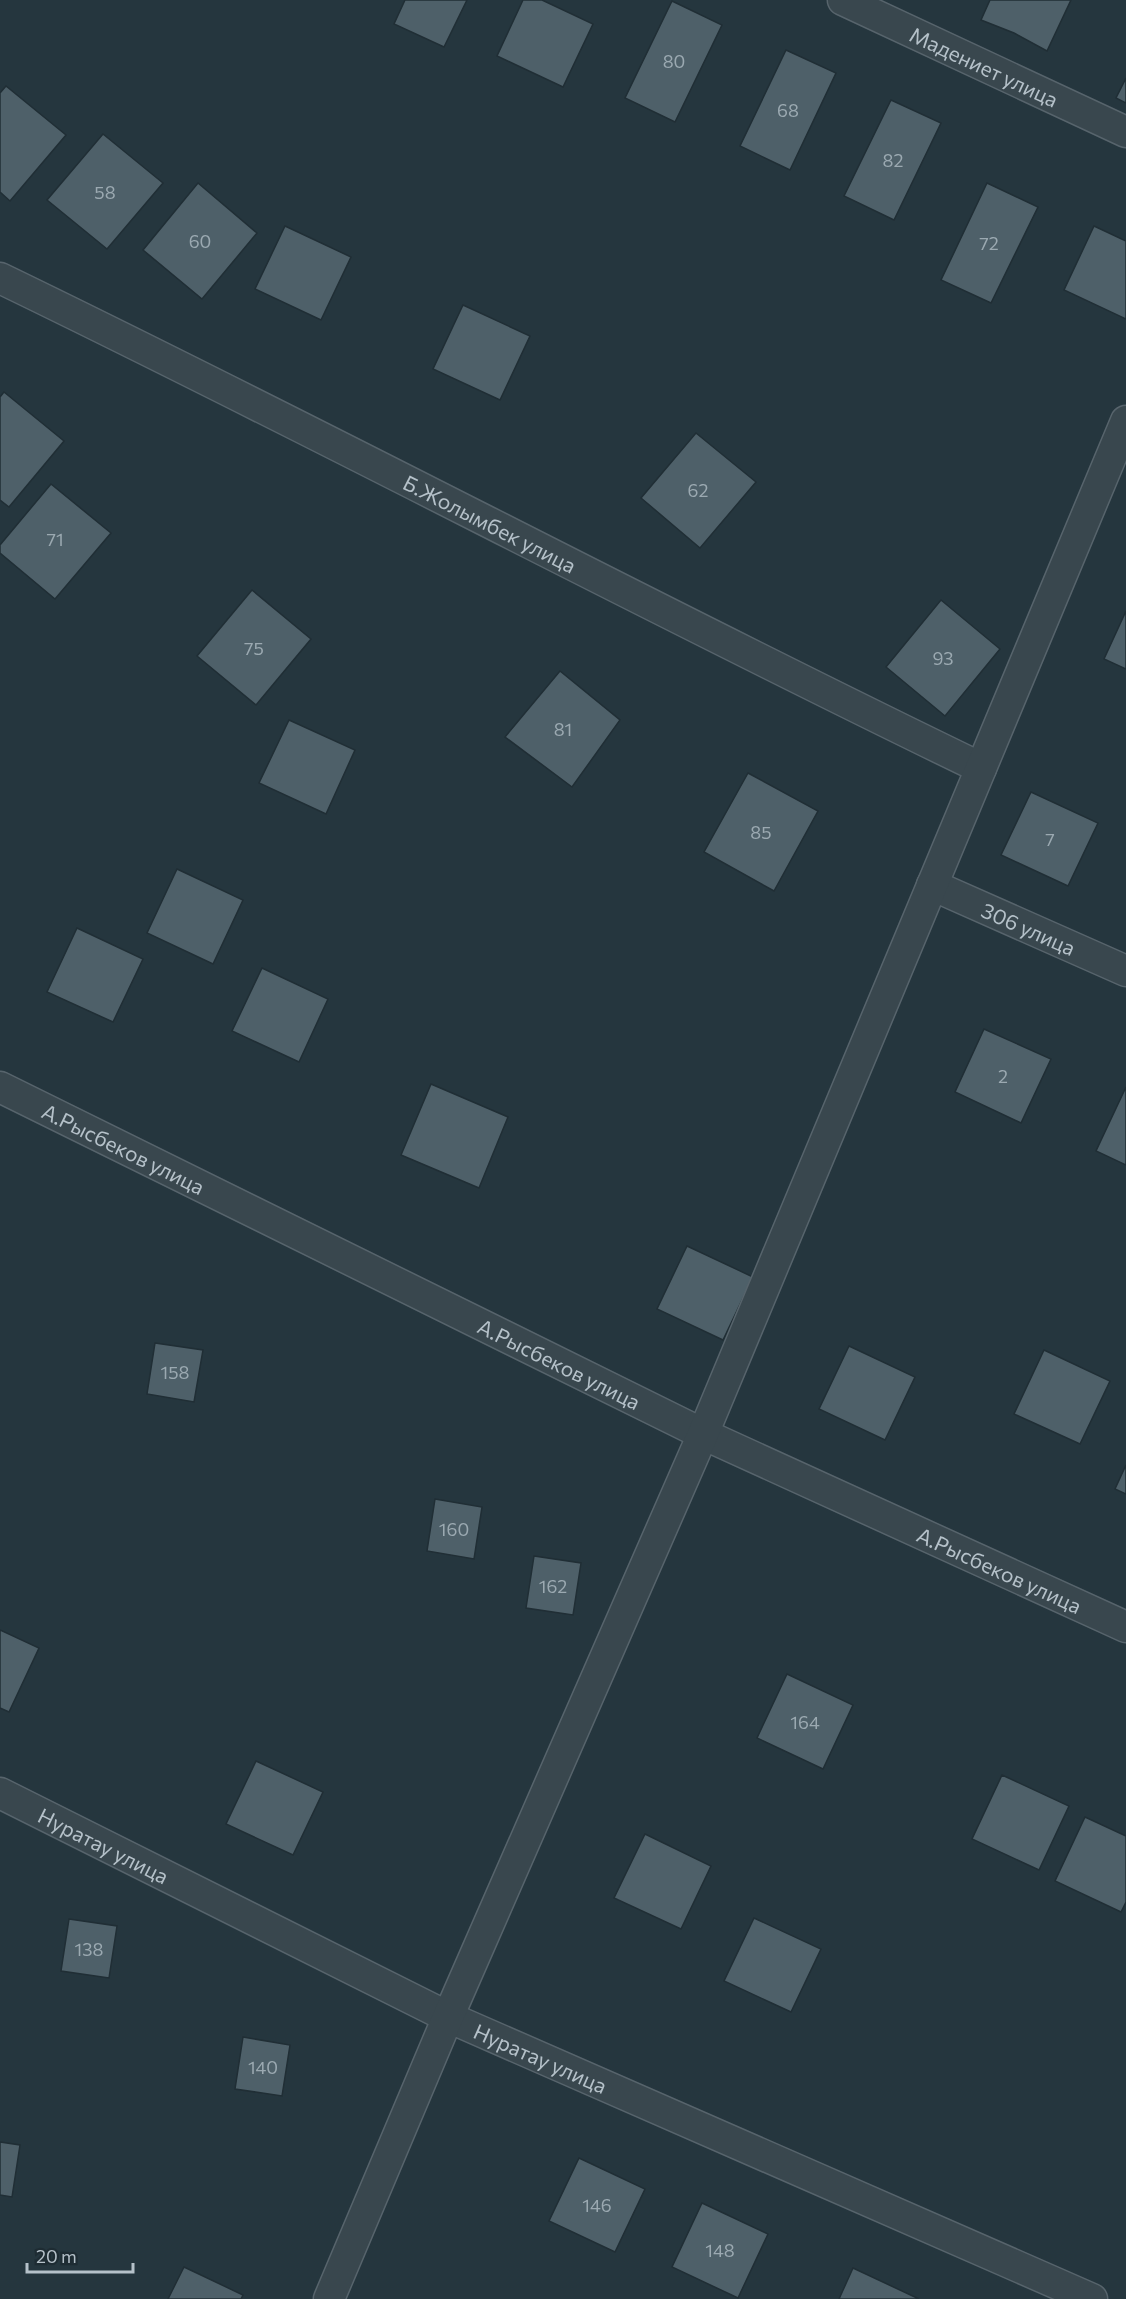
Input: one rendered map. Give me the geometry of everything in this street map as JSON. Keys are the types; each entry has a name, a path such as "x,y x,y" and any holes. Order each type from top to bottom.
{"street":[{"name":"Мадениет улица","path":"843,0 1126,132"},
{"name":"Б.Жолымбек улица","path":"0,278 151,351 793,677 981,768"},
{"path":"329,2299 448,2017 703,1434 1126,421"},
{"name":"306 улица","path":"932,885 1126,971"},
{"name":"А.Рысбеков улица","path":"0,1087 703,1434 1126,1627"},
{"name":"Нуратау улица","path":"0,1793 448,2017 1092,2299"}],"building":[{"path":"405,0 467,0 444,47 394,24"},
{"path":"523,0 542,0 593,24 563,87 497,56"},
{"path":"990,0 1071,0 1047,51 1014,33 981,20"},
{"path":"672,1 722,25 675,122 625,98"},
{"path":"786,50 836,73 790,170 740,146"},
{"path":"1126,78 1126,103 1116,98"},
{"path":"6,86 66,135 10,201 0,192 0,93"},
{"path":"891,100 941,123 894,220 844,196"},
{"path":"103,134 163,183 107,249 47,200"},
{"path":"198,183 257,233 202,299 143,250"},
{"path":"987,183 1038,207 991,303 941,280"},
{"path":"285,226 351,257 321,320 255,289"},
{"path":"1094,226 1126,241 1126,319 1064,290"},
{"path":"463,305 530,336 500,400 433,369"},
{"path":"4,392 64,441 9,507 0,500 0,397"},
{"path":"696,433 756,482 700,548 641,498"},
{"path":"51,484 111,533 55,599 0,553 0,545"},
{"path":"252,590 311,639 256,705 197,656"},
{"path":"941,600 1000,649 945,716 886,667"},
{"path":"1126,611 1126,669 1104,659"},
{"path":"560,671 620,720 572,787 505,737"},
{"path":"289,720 355,750 326,814 259,783"},
{"path":"748,773 818,811 774,891 704,852"},
{"path":"1031,792 1098,823 1068,886 1001,855"},
{"path":"177,869 243,900 213,964 147,933"},
{"path":"77,928 143,959 113,1022 47,992"},
{"path":"262,968 328,999 299,1062 232,1031"},
{"path":"984,1029 1051,1059 1021,1123 955,1092"},
{"path":"431,1084 508,1117 479,1188 401,1155"},
{"path":"1126,1087 1126,1165 1096,1151"},
{"path":"687,1246 753,1277 723,1340 657,1309"},
{"path":"155,1343 203,1350 194,1402 147,1394"},
{"path":"849,1346 915,1377 885,1440 819,1409"},
{"path":"1044,1350 1110,1381 1080,1444 1014,1414"},
{"path":"1126,1465 1126,1494 1115,1489"},
{"path":"435,1499 482,1507 474,1559 427,1551"},
{"path":"534,1556 581,1563 573,1615 526,1608"},
{"path":"0,1630 39,1648 9,1712 0,1708"},
{"path":"787,1674 853,1705 823,1769 757,1738"},
{"path":"256,1761 323,1792 293,1855 226,1824"},
{"path":"1002,1775 1069,1806 1039,1870 972,1839"},
{"path":"1085,1817 1126,1836 1126,1902 1121,1912 1055,1881"},
{"path":"645,1834 711,1866 681,1929 614,1898"},
{"path":"754,1918 821,1949 791,2012 724,1981"},
{"path":"69,1919 117,1926 109,1978 61,1971"},
{"path":"243,2037 290,2045 282,2096 235,2089"},
{"path":"0,2142 20,2145 12,2197 0,2195"},
{"path":"579,2158 645,2189 615,2252 549,2221"},
{"path":"702,2203 768,2234 738,2298 672,2267"},
{"path":"184,2267 243,2295 241,2299 168,2299"},
{"path":"853,2268 919,2299 839,2299"}]}
